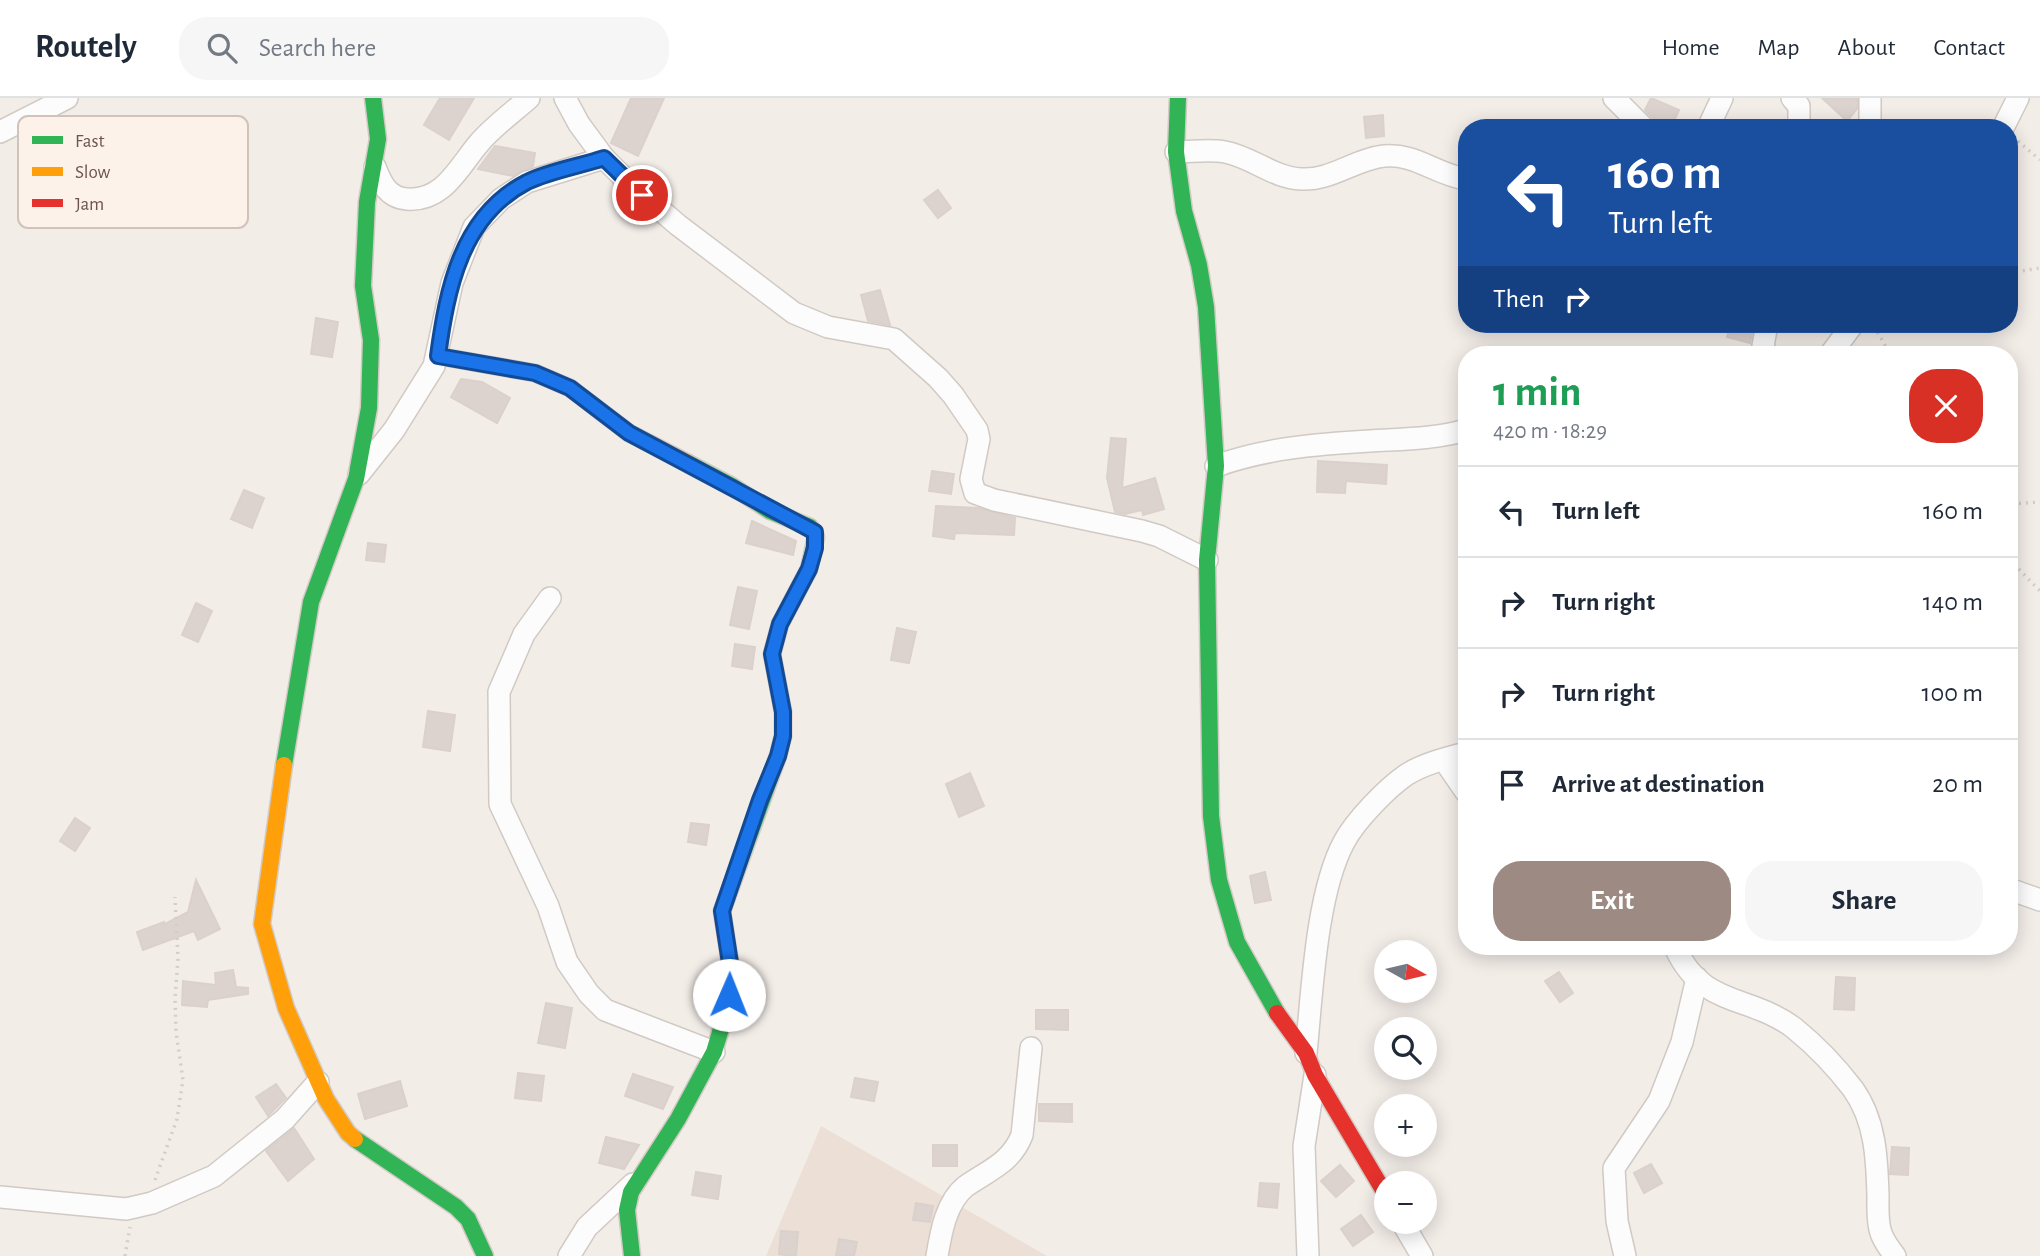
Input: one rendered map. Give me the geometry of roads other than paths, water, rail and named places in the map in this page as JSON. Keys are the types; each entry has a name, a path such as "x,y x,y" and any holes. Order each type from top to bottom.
{"street":[{"path":"32,116 67,98"},
{"path":"373,98 378,139 367,202 364,242 365,310 371,340 369,408 355,479 311,602 294,696 262,908 262,924 286,1008 318,1082 348,1133 377,1156 462,1213 485,1256"},
{"path":"375,167 382,184 391,195 402,199 426,200 451,179 480,141 529,98"},
{"path":"565,98 579,124 604,158 654,206 794,313 828,327 894,339 938,378 977,430 979,439 971,479 975,493 994,500 1142,531 1159,536 1208,560"},
{"path":"1178,98 1176,152 1184,211 1199,265 1206,307 1216,466 1208,560 1209,770 1211,816 1219,880 1237,942 1284,1025 1306,1053 1315,1075 1374,1175"},
{"path":"1614,98 1635,119"},
{"path":"1712,119 1722,98"},
{"path":"1792,98 1799,106 1798,119"},
{"path":"1870,98 1870,119"},
{"path":"2008,119 2018,98"},
{"path":"0,132 18,123"},
{"path":"1176,152 1224,152 1257,163 1279,175 1303,179 1339,172 1375,157 1409,157 1458,176"},
{"path":"355,479 394,430 438,356 452,283 474,227 500,199 527,182 604,158"},
{"path":"438,356 535,373 570,388 629,433 815,532 815,548 809,569 780,624 772,654 783,712 783,736 722,911 730,981 727,1009 714,1052 678,1119 631,1192 627,1210 632,1256"},
{"path":"1216,466 1271,451 1339,442 1431,437 1458,431"},
{"path":"550,598 524,634 499,692 500,804 548,906 566,962 597,1003 605,1010 714,1052"},
{"path":"1306,1053 1317,950 1328,890 1344,841 1371,808 1407,775 1458,756"},
{"path":"1444,760 1458,780"},
{"path":"2018,892 2040,900"},
{"path":"1683,955 1697,978 1717,995 1756,1007 1794,1028 1853,1089 1871,1128 1876,1154 1880,1231 1895,1256"},
{"path":"1625,1256 1617,1221 1614,1168 1659,1101 1682,1042 1697,978"},
{"path":"937,1256 947,1213 955,1200 965,1187 1006,1160 1017,1147 1021,1135 1031,1048"},
{"path":"1308,1256 1304,1146 1315,1075"},
{"path":"0,1197 106,1208 126,1209 141,1206 214,1176 285,1119 318,1082"},
{"path":"569,1256 587,1227 637,1181"},
{"path":"1409,1234 1422,1256"}]}
